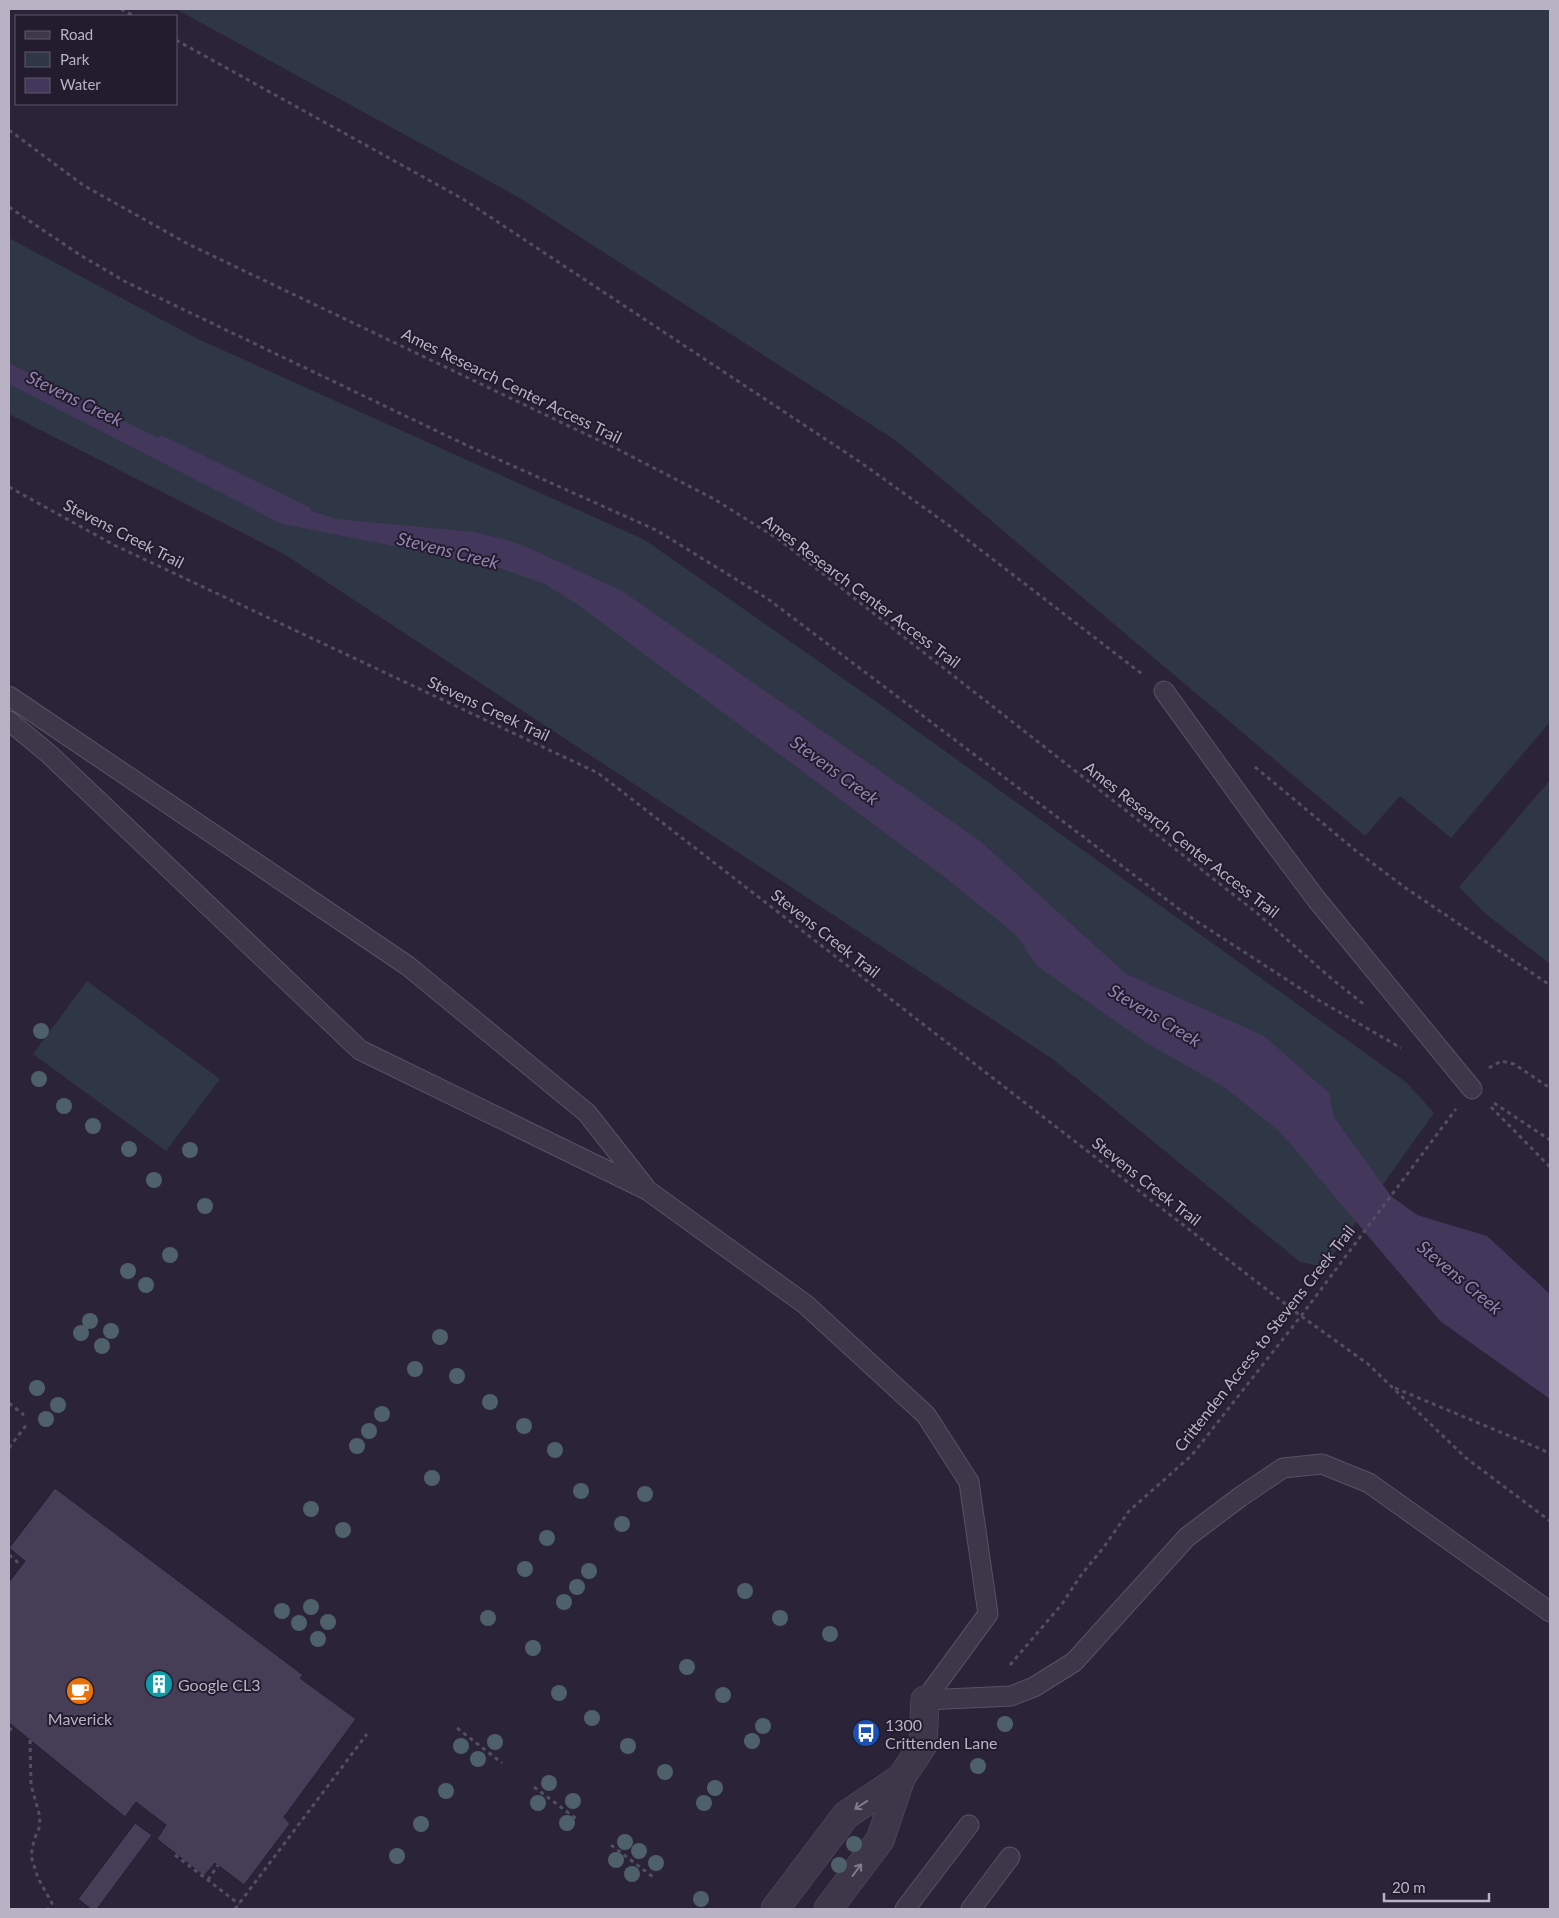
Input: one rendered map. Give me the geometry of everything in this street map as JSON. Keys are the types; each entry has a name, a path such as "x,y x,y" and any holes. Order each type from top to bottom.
{"street":[{"path":"828,1909 880,1840 901,1778 923,1745 925,1700"},
{"path":"775,1909 846,1815 901,1778"}],"lane":[{"path":"1164,691 1317,900 1472,1089"},
{"path":"9,696 408,966 587,1113 647,1190"},
{"path":"9,721 49,754 360,1050 647,1190 805,1304 926,1415 969,1482 988,1614 925,1700"},
{"path":"925,1700 1011,1696 1034,1687 1074,1662 1187,1536 1283,1468 1322,1464 1369,1483 1550,1612"},
{"path":"905,1909 969,1826"},
{"path":"971,1909 1010,1858"}],"path":[{"path":"121,9 132,15"},
{"path":"178,41 471,204 860,462 947,524 1164,691"},
{"name":"Ames Research Center Access Trail","path":"9,130 83,185 188,244 619,450 714,499 780,540 1258,913 1332,980 1371,1010"},
{"path":"9,208 80,255 126,282 464,444 664,535 768,599 1187,914 1315,998 1406,1051"},
{"name":"Stevens Creek Trail","path":"9,487 114,545 598,773 1301,1316 1368,1364 1466,1458 1550,1521"},
{"path":"1248,761 1355,850 1392,878 1550,985"},
{"path":"1472,1089 1490,1067 1501,1061 1514,1064 1550,1088"},
{"path":"1472,1089 1550,1140"},
{"path":"1472,1089 1550,1167"},
{"name":"Crittenden Access to Stevens Creek Trail","path":"1006,1669 1062,1604 1080,1576 1104,1547 1129,1511 1192,1454 1301,1316 1439,1131"},
{"path":"1392,1386 1543,1450 1550,1455"},
{"path":"9,1403 24,1415"},
{"path":"9,1448 27,1424"},
{"path":"9,1555 22,1565"},
{"path":"9,1731 13,1726"},
{"path":"457,1728 502,1763"},
{"path":"235,1909 367,1734"},
{"path":"30,1740 31,1785 40,1817 31,1856 38,1878 52,1903 48,1909"},
{"path":"534,1786 578,1820"},
{"path":"611,1845 654,1877"},
{"path":"175,1855 239,1904"},
{"path":"208,1880 218,1865"}],"green space":[{"path":"176,9 1550,9 1550,722 1451,838 1400,796 1365,836 898,442 518,197"},
{"path":"9,238 198,339 645,540 881,705 1407,1083 1434,1113 1324,1267 1300,1262 1054,1060 284,554 9,414"},
{"path":"1550,780 1550,964 1487,915 1459,887"},
{"path":"87,981 220,1079 166,1151 33,1054"}],"water":[{"path":"9,363 283,501 336,519 475,532 520,544 622,591 980,841 1126,974 1264,1036 1329,1093 1334,1117 1391,1196 1417,1215 1487,1236 1550,1294 1550,1399 1440,1321 1281,1133 1224,1087 1145,1042 1037,966 1016,935 946,878 578,605 545,584 491,565 282,524 9,384"}],"building":[{"name":"Google CL3","path":"55,1488 303,1675 300,1678 356,1719 284,1817 290,1824 244,1885 215,1863 204,1876 157,1839 166,1825 136,1802 125,1817 9,1723 9,1582 25,1561 9,1548"},
{"path":"135,1823 152,1835 97,1909 91,1909 78,1899"}],"waterway":[{"name":"Stevens Creek","path":"162,441 306,511"}],"place":[{"name":"Google CL3","path":"159,1684"},
{"name":"Maverick","path":"80,1691"},
{"name":"1300 Crittenden Lane","path":"866,1733"}]}
